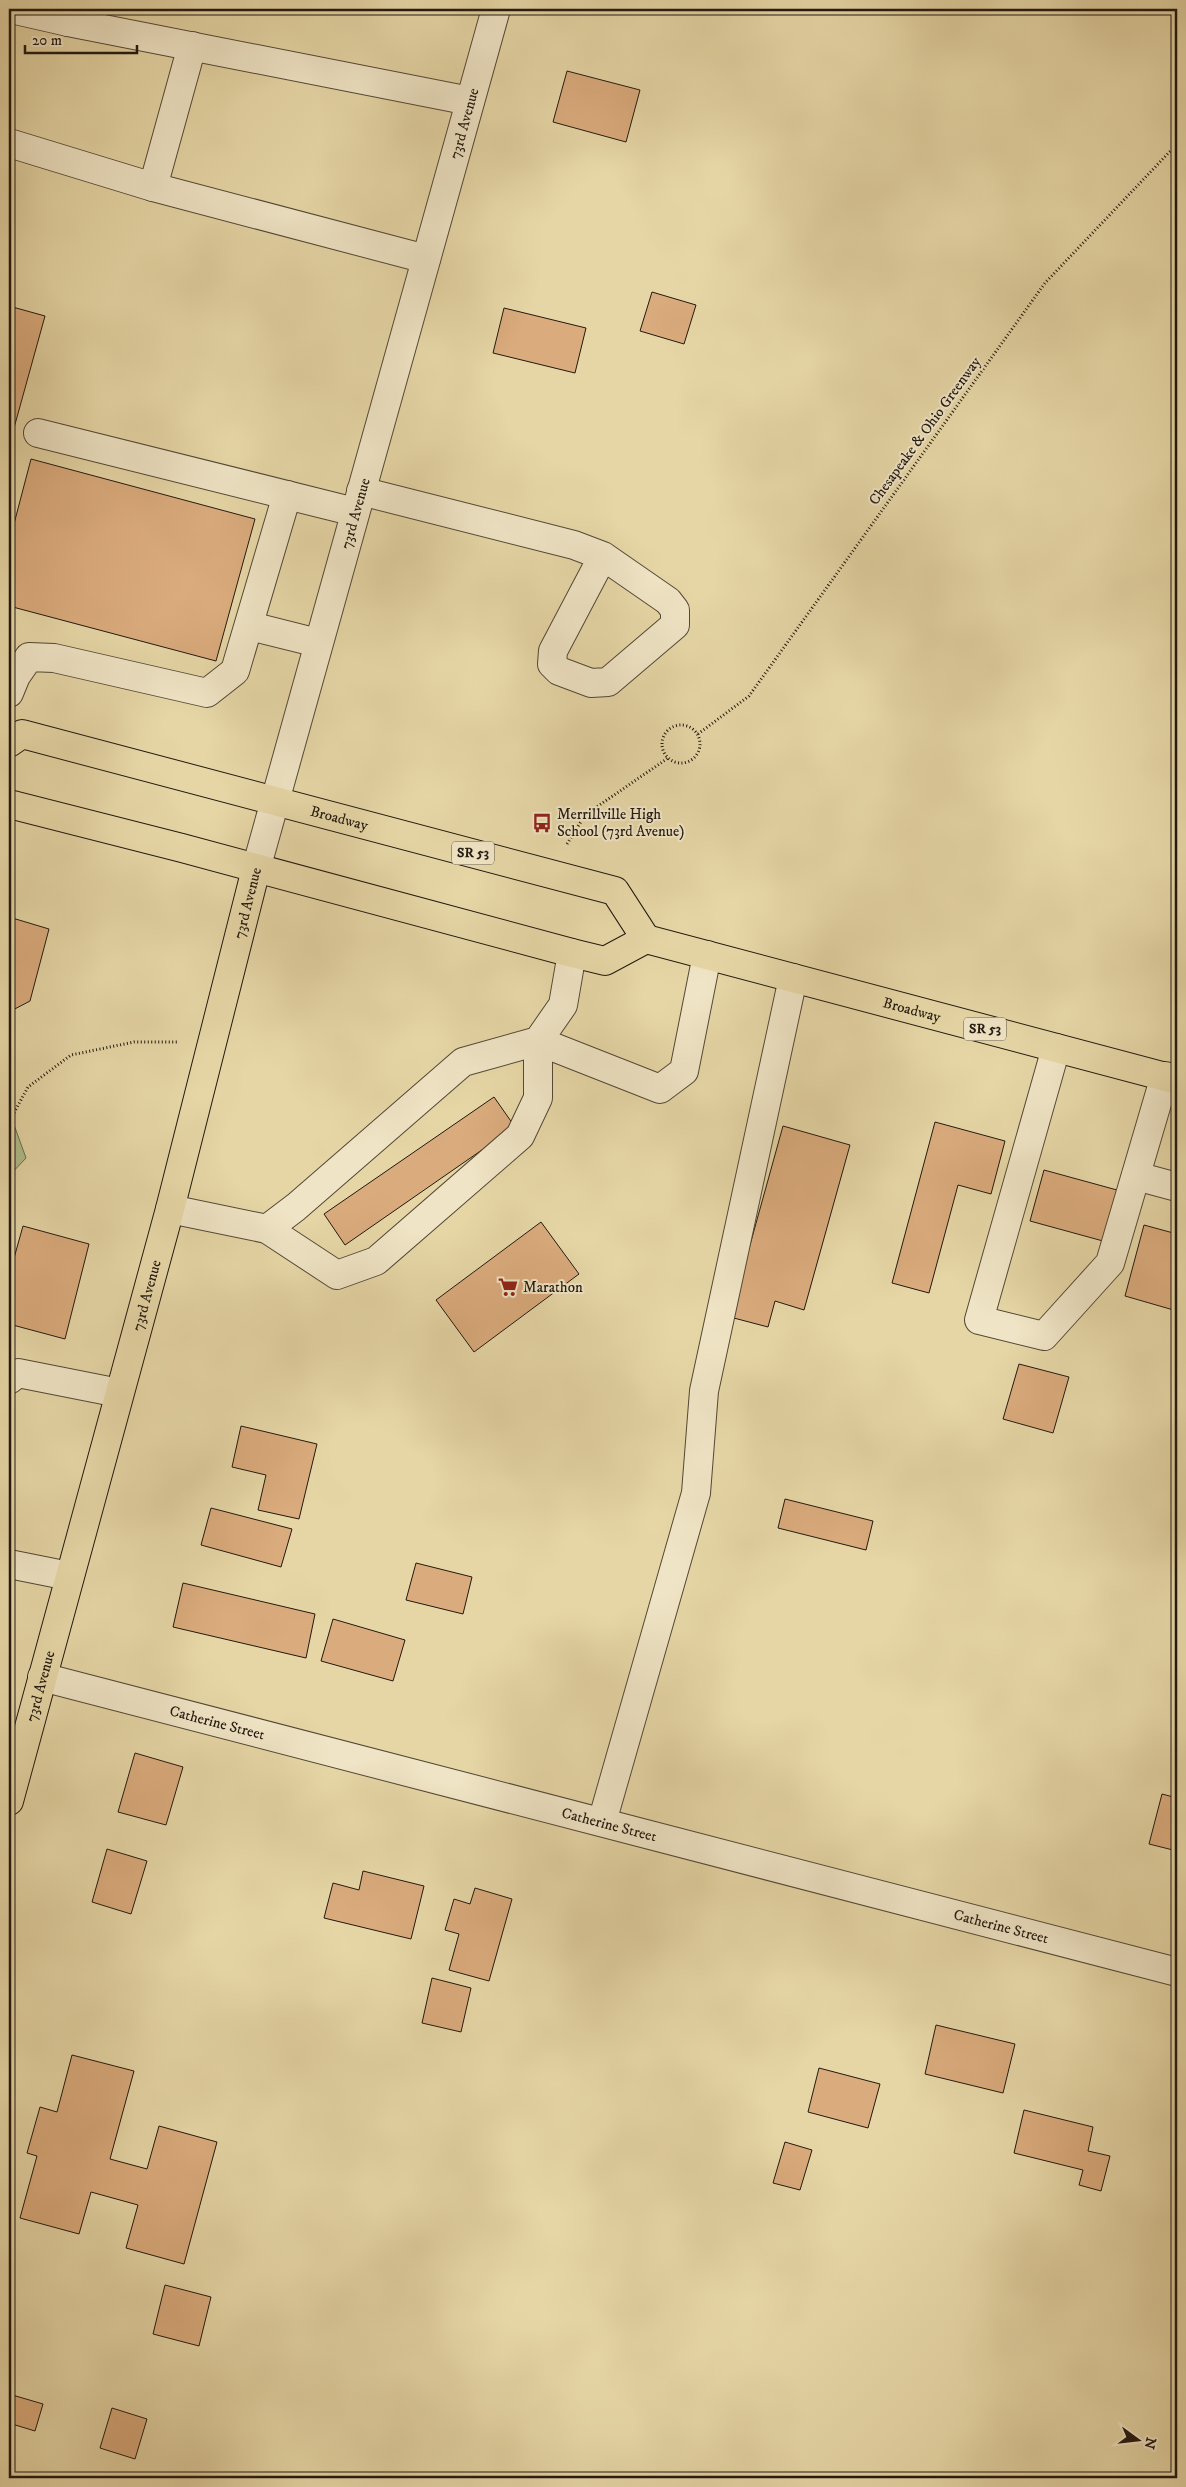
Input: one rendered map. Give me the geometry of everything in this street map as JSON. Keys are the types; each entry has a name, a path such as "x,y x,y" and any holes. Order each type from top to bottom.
{"main road":[{"name":"Broadway","path":"9,743 22,734 615,891 646,939 1171,1078"},
{"path":"9,804 572,954 605,961 646,939"},
{"name":"73rd Avenue","path":"9,1801 170,1209 256,869"}],"street":[{"path":"11,9 70,15 192,46 470,101"},
{"name":"73rd Avenue","path":"256,869 470,101 492,10"},
{"path":"153,187 192,46"},
{"path":"9,143 153,187 426,259"},
{"path":"38,433 287,495 358,502 574,544 603,556 668,601 675,610 675,625 608,682 591,683 559,671 552,664 553,651 603,556"},
{"path":"9,693 16,676 19,654 54,658 207,693 235,671 250,626 287,495"},
{"path":"250,626 318,643"},
{"path":"170,1209 267,1228 337,1275 376,1261 520,1136 538,1098 538,1040 563,1005 572,954"},
{"path":"267,1228 296,1207 463,1062 538,1040 660,1089 684,1071 707,955"},
{"path":"602,1822 696,1493 704,1391 794,978"},
{"path":"1056,1048 979,1320 1044,1336 1110,1262 1136,1176 1171,1078"},
{"path":"1136,1176 1177,1187"},
{"path":"9,1380 18,1373 119,1393"},
{"path":"9,1564 70,1576"},
{"name":"Catherine Street","path":"42,1677 1177,1972"}],"path":[{"name":"Chesapeake & Ohio Greenway","path":"698,734 749,696 1045,283 1177,144"},
{"path":"679,725 690,726 698,734 701,742 700,752 694,760 685,764 675,763 668,758 662,749 663,738 669,729 679,725"},
{"path":"550,873 585,814 668,758"},
{"path":"9,1122 28,1087 71,1055 134,1042 212,1043"}],"green space":[{"path":"9,1111 26,1158 9,1176"}],"building":[{"path":"567,71 640,90 626,142 553,122"},
{"path":"652,292 696,305 684,344 640,331"},
{"path":"9,306 45,316 9,446"},
{"path":"504,308 586,328 575,373 493,353"},
{"path":"31,459 255,519 216,661 9,606 9,543"},
{"path":"9,917 49,929 30,1001 9,1012"},
{"path":"494,1097 515,1127 345,1245 324,1214"},
{"path":"935,1122 1005,1141 991,1194 958,1185 929,1293 892,1283"},
{"path":"783,1126 850,1145 804,1310 775,1301 768,1327 730,1317"},
{"path":"1044,1170 1117,1190 1103,1241 1030,1221"},
{"name":"Marathon","path":"541,1222 579,1274 474,1352 436,1300"},
{"path":"1144,1225 1177,1234 1177,1311 1125,1296"},
{"path":"23,1226 89,1244 65,1339 9,1324 9,1276"},
{"path":"1019,1364 1069,1377 1053,1433 1003,1419"},
{"path":"241,1426 317,1444 299,1519 258,1510 266,1475 232,1467"},
{"path":"785,1499 873,1521 866,1550 778,1528"},
{"path":"211,1508 292,1529 281,1567 201,1545"},
{"path":"416,1563 472,1577 463,1614 406,1600"},
{"path":"183,1583 315,1614 306,1658 173,1627"},
{"path":"333,1619 405,1640 393,1681 321,1661"},
{"path":"135,1753 183,1767 166,1825 118,1812"},
{"path":"1162,1794 1177,1798 1177,1851 1149,1844"},
{"path":"107,1849 147,1861 131,1914 92,1902"},
{"path":"363,1871 424,1886 411,1939 324,1918 333,1883 359,1890"},
{"path":"475,1888 512,1899 489,1981 449,1970 459,1934 445,1930 454,1899 470,1904"},
{"path":"432,1978 471,1988 461,2032 422,2023"},
{"path":"936,2025 1015,2044 1003,2093 925,2074"},
{"path":"72,2055 134,2071 110,2159 147,2169 159,2126 217,2142 184,2264 126,2248 138,2205 91,2192 79,2234 20,2218 37,2156 27,2153 40,2107 57,2112"},
{"path":"819,2068 880,2084 868,2128 808,2112"},
{"path":"1024,2110 1093,2127 1088,2151 1110,2156 1101,2191 1079,2185 1083,2170 1014,2153"},
{"path":"785,2142 812,2150 800,2190 773,2183"},
{"path":"165,2285 211,2297 199,2346 153,2334"},
{"path":"9,2394 43,2404 35,2431 12,2424 9,2437"},
{"path":"112,2408 147,2419 135,2459 100,2448"}],"place":[{"name":"Merrillville High School (73rd Avenue)","path":"542,823"},
{"name":"Marathon","path":"508,1287"}]}
